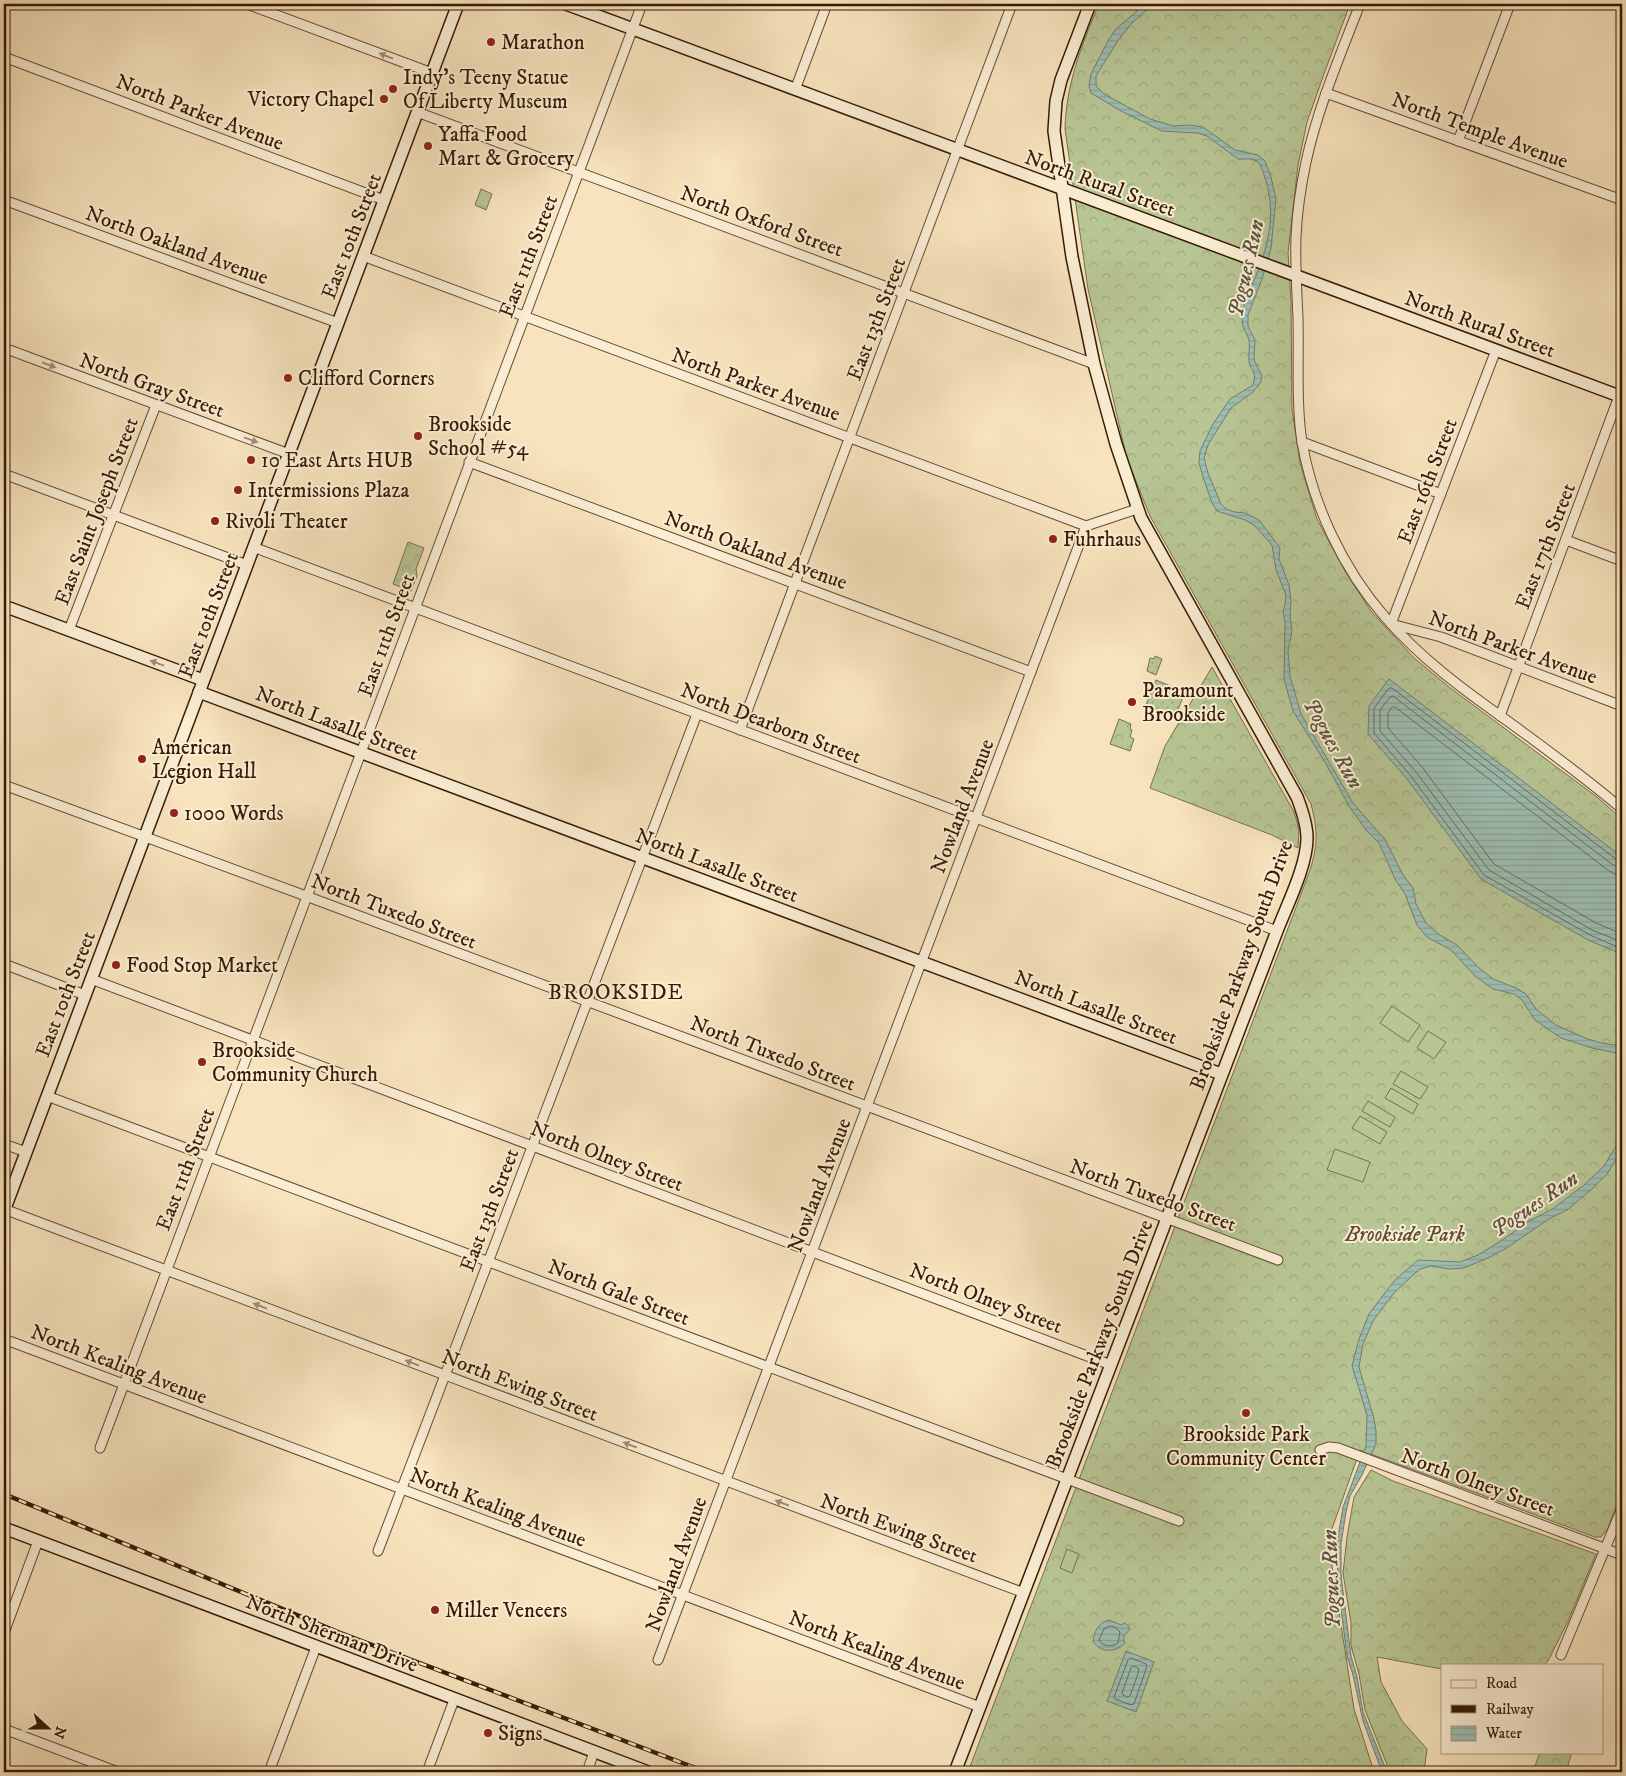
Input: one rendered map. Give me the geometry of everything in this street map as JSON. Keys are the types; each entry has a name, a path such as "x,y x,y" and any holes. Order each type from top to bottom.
{"main road":[{"name":"East 10th Street","path":"4,1210 458,4"},
{"name":"North Rural Street","path":"566,4 1496,350 1621,394"},
{"name":"Brookside Parkway South Drive","path":"955,1772 1068,1480 1306,851 1307,833 1302,808 1137,509 1116,444 1094,364 1080,301 1054,135 1056,101 1062,76 1089,4"},
{"name":"North Lasalle Street","path":"4,606 69,630 361,752 1222,1074"},
{"name":"North Sherman Drive","path":"4,1528 648,1772"}],"street":[{"path":"247,4 432,73"},
{"name":"East 11th Street","path":"100,1448 642,4"},
{"path":"795,90 827,4"},
{"name":"East 13th Street","path":"740,730 1012,4"},
{"path":"1360,4 1317,118 1305,165 1296,238 1300,425 1309,474 1340,552 1366,593 1391,624 1426,658 1500,716 1584,777 1622,809"},
{"path":"1458,141 1510,4"},
{"path":"1616,4 1622,5"},
{"name":"North Parker Avenue","path":"4,57 384,200"},
{"name":"North Temple Avenue","path":"1326,93 1622,200"},
{"name":"North Oxford Street","path":"417,112 1094,364"},
{"name":"North Oakland Avenue","path":"4,200 338,323"},
{"name":"North Parker Avenue","path":"363,256 1086,526"},
{"name":"North Gray Street","path":"4,348 288,454"},
{"name":"East 16th Street","path":"1391,624 1496,350"},
{"name":"East 17th Street","path":"1500,716 1621,394"},
{"name":"East Saint Joseph Street","path":"69,630 156,405"},
{"path":"1302,442 1440,494"},
{"name":"North Oakland Avenue","path":"469,462 1031,672"},
{"path":"4,474 247,565"},
{"path":"1086,526 1137,509"},
{"name":"Nowland Avenue","path":"658,1660 1086,526"},
{"path":"1566,540 1622,560"},
{"name":"North Dearborn Street","path":"253,548 1277,931"},
{"name":"North Parker Avenue","path":"1391,624 1442,637 1622,706"},
{"name":"East 13th Street","path":"378,1551 696,714"},
{"name":"North Tuxedo Street","path":"4,785 1278,1260"},
{"path":"4,964 85,995"},
{"name":"North Olney Street","path":"91,979 1111,1365"},
{"name":"North Gale Street","path":"47,1096 1178,1521"},
{"path":"4,1144 26,1152"},
{"name":"North Ewing Street","path":"4,1210 1024,1593"},
{"name":"North Kealing Avenue","path":"4,1339 980,1707"},
{"name":"North Olney Street","path":"1320,1450 1329,1447 1338,1448 1622,1555"},
{"path":"1561,1655 1622,1508"},
{"path":"4,1633 38,1541"},
{"path":"269,1772 316,1647"},
{"path":"427,1772 454,1700"},
{"path":"4,1729 112,1771"},
{"path":"586,1772 594,1752"}],"green space":[{"name":"Brookside Park","path":"1099,4 1350,4 1307,122 1298,165 1288,253 1291,300 1292,409 1300,463 1317,519 1346,573 1371,611 1413,657 1449,687 1597,797 1622,819 1622,1490 1608,1528 1601,1537 1595,1537 1360,1450 1328,1540 1354,1709 1374,1772 968,1772 1309,873 1315,846 1316,831 1311,804 1150,516 1127,459 1088,289 1065,129 1068,96 1076,65"},
{"path":"481,189 492,194 486,210 475,205"},
{"path":"408,542 424,548 416,569 417,576 411,591 393,584"},
{"path":"1155,656 1162,659 1156,675 1147,671 1150,658 1154,659"},
{"path":"1212,667 1294,812 1299,829 1298,848 1272,835 1150,788 1165,746"},
{"path":"1156,680 1185,692 1175,717 1146,705"},
{"path":"1119,719 1131,724 1130,737 1134,739 1130,751 1110,744"},
{"path":"1392,1006 1420,1025 1408,1042 1380,1023"},
{"path":"1428,1031 1446,1042 1434,1059 1417,1048"},
{"path":"1401,1071 1428,1087 1420,1099 1393,1084"},
{"path":"1391,1088 1418,1104 1413,1114 1385,1098"},
{"path":"1368,1101 1395,1117 1390,1127 1362,1111"},
{"path":"1360,1116 1387,1132 1380,1144 1352,1128"},
{"path":"1335,1149 1370,1162 1363,1182 1327,1170"},
{"path":"1371,1470 1393,1481 1596,1554 1568,1621 1545,1664 1441,1664 1441,1669 1377,1657 1381,1682 1402,1721 1427,1749 1424,1772 1390,1772 1365,1710 1359,1674 1351,1646 1351,1623 1343,1573 1354,1497"},
{"path":"1067,1549 1079,1554 1072,1573 1060,1568"},
{"path":"1539,1754 1571,1754 1566,1772 1533,1772"}],"water":[{"path":"1145,4 1153,4 1130,25 1117,42 1096,76 1096,86 1104,94 1150,119 1173,126 1190,125 1203,127 1235,150 1258,155 1265,161 1276,199 1271,248 1262,279 1248,315 1248,326 1255,340 1254,360 1262,376 1261,382 1253,392 1231,408 1208,445 1204,458 1221,504 1226,509 1245,513 1259,520 1280,548 1279,559 1289,585 1291,601 1292,631 1288,650 1290,676 1301,714 1353,803 1386,841 1403,875 1413,888 1416,904 1426,923 1438,934 1457,945 1478,967 1493,979 1526,994 1536,1009 1556,1025 1585,1038 1601,1043 1622,1046 1622,1054 1592,1048 1561,1038 1535,1020 1522,1000 1514,994 1493,989 1475,976 1451,950 1427,937 1417,925 1405,894 1395,879 1379,843 1366,830 1349,806 1325,762 1293,711 1284,679 1285,621 1283,611 1286,595 1276,570 1272,545 1254,525 1217,511 1212,503 1199,463 1200,451 1213,424 1230,399 1253,385 1254,373 1249,364 1249,343 1244,329 1242,313 1266,247 1270,220 1269,193 1260,164 1257,161 1238,159 1207,136 1198,133 1162,131 1121,111 1091,93 1089,86 1091,74 1109,39 1116,29"},
{"path":"1389,679 1622,857 1622,954 1588,940 1481,879 1407,779 1368,734 1369,706"},
{"path":"1622,1136 1622,1150 1607,1174 1567,1210 1549,1219 1505,1249 1464,1268 1449,1269 1431,1266 1420,1269 1393,1294 1373,1321 1363,1344 1359,1367 1374,1419 1376,1444 1350,1496 1341,1544 1341,1575 1351,1656 1363,1712 1387,1772 1382,1772 1363,1721 1347,1656 1338,1585 1337,1543 1343,1507 1366,1446 1367,1415 1352,1366 1359,1339 1369,1314 1394,1281 1418,1260 1460,1262 1478,1255 1526,1223 1554,1208 1584,1185 1604,1166"},
{"path":"1109,1620 1121,1625 1125,1623 1130,1628 1124,1636 1125,1643 1117,1649 1104,1650 1093,1642 1094,1635 1102,1623"},
{"path":"1126,1651 1154,1662 1136,1712 1107,1701"}],"railway":[{"path":"4,1494 338,1632 706,1772"}],"place":[{"name":"Marathon","path":"491,42"},
{"name":"Indy's Teeny Statue Of Liberty Museum","path":"393,89"},
{"name":"Victory Chapel","path":"384,99"},
{"name":"Yaffa Food Mart & Grocery","path":"428,146"},
{"name":"Clifford Corners","path":"288,378"},
{"name":"Brookside School #54","path":"418,436"},
{"name":"10 East Arts HUB","path":"251,460"},
{"name":"Intermissions Plaza","path":"238,490"},
{"name":"Rivoli Theater","path":"215,521"},
{"name":"Fuhrhaus","path":"1053,539"},
{"name":"Paramount Brookside","path":"1132,702"},
{"name":"American Legion Hall","path":"142,759"},
{"name":"1000 Words","path":"174,813"},
{"name":"Food Stop Market","path":"116,965"},
{"name":"Brookside Community Church","path":"202,1062"},
{"name":"Brookside Park Community Center","path":"1246,1413"},
{"name":"Miller Veneers","path":"435,1610"},
{"name":"Signs","path":"488,1733"}],"district":[{"name":"BROOKSIDE","path":"616,991"}],"water label":[{"name":"Pogues Run","path":"1245,268"},
{"name":"Pogues Run","path":"1334,743"},
{"name":"Pogues Run","path":"1534,1203"},
{"name":"Pogues Run","path":"1330,1579"}]}
